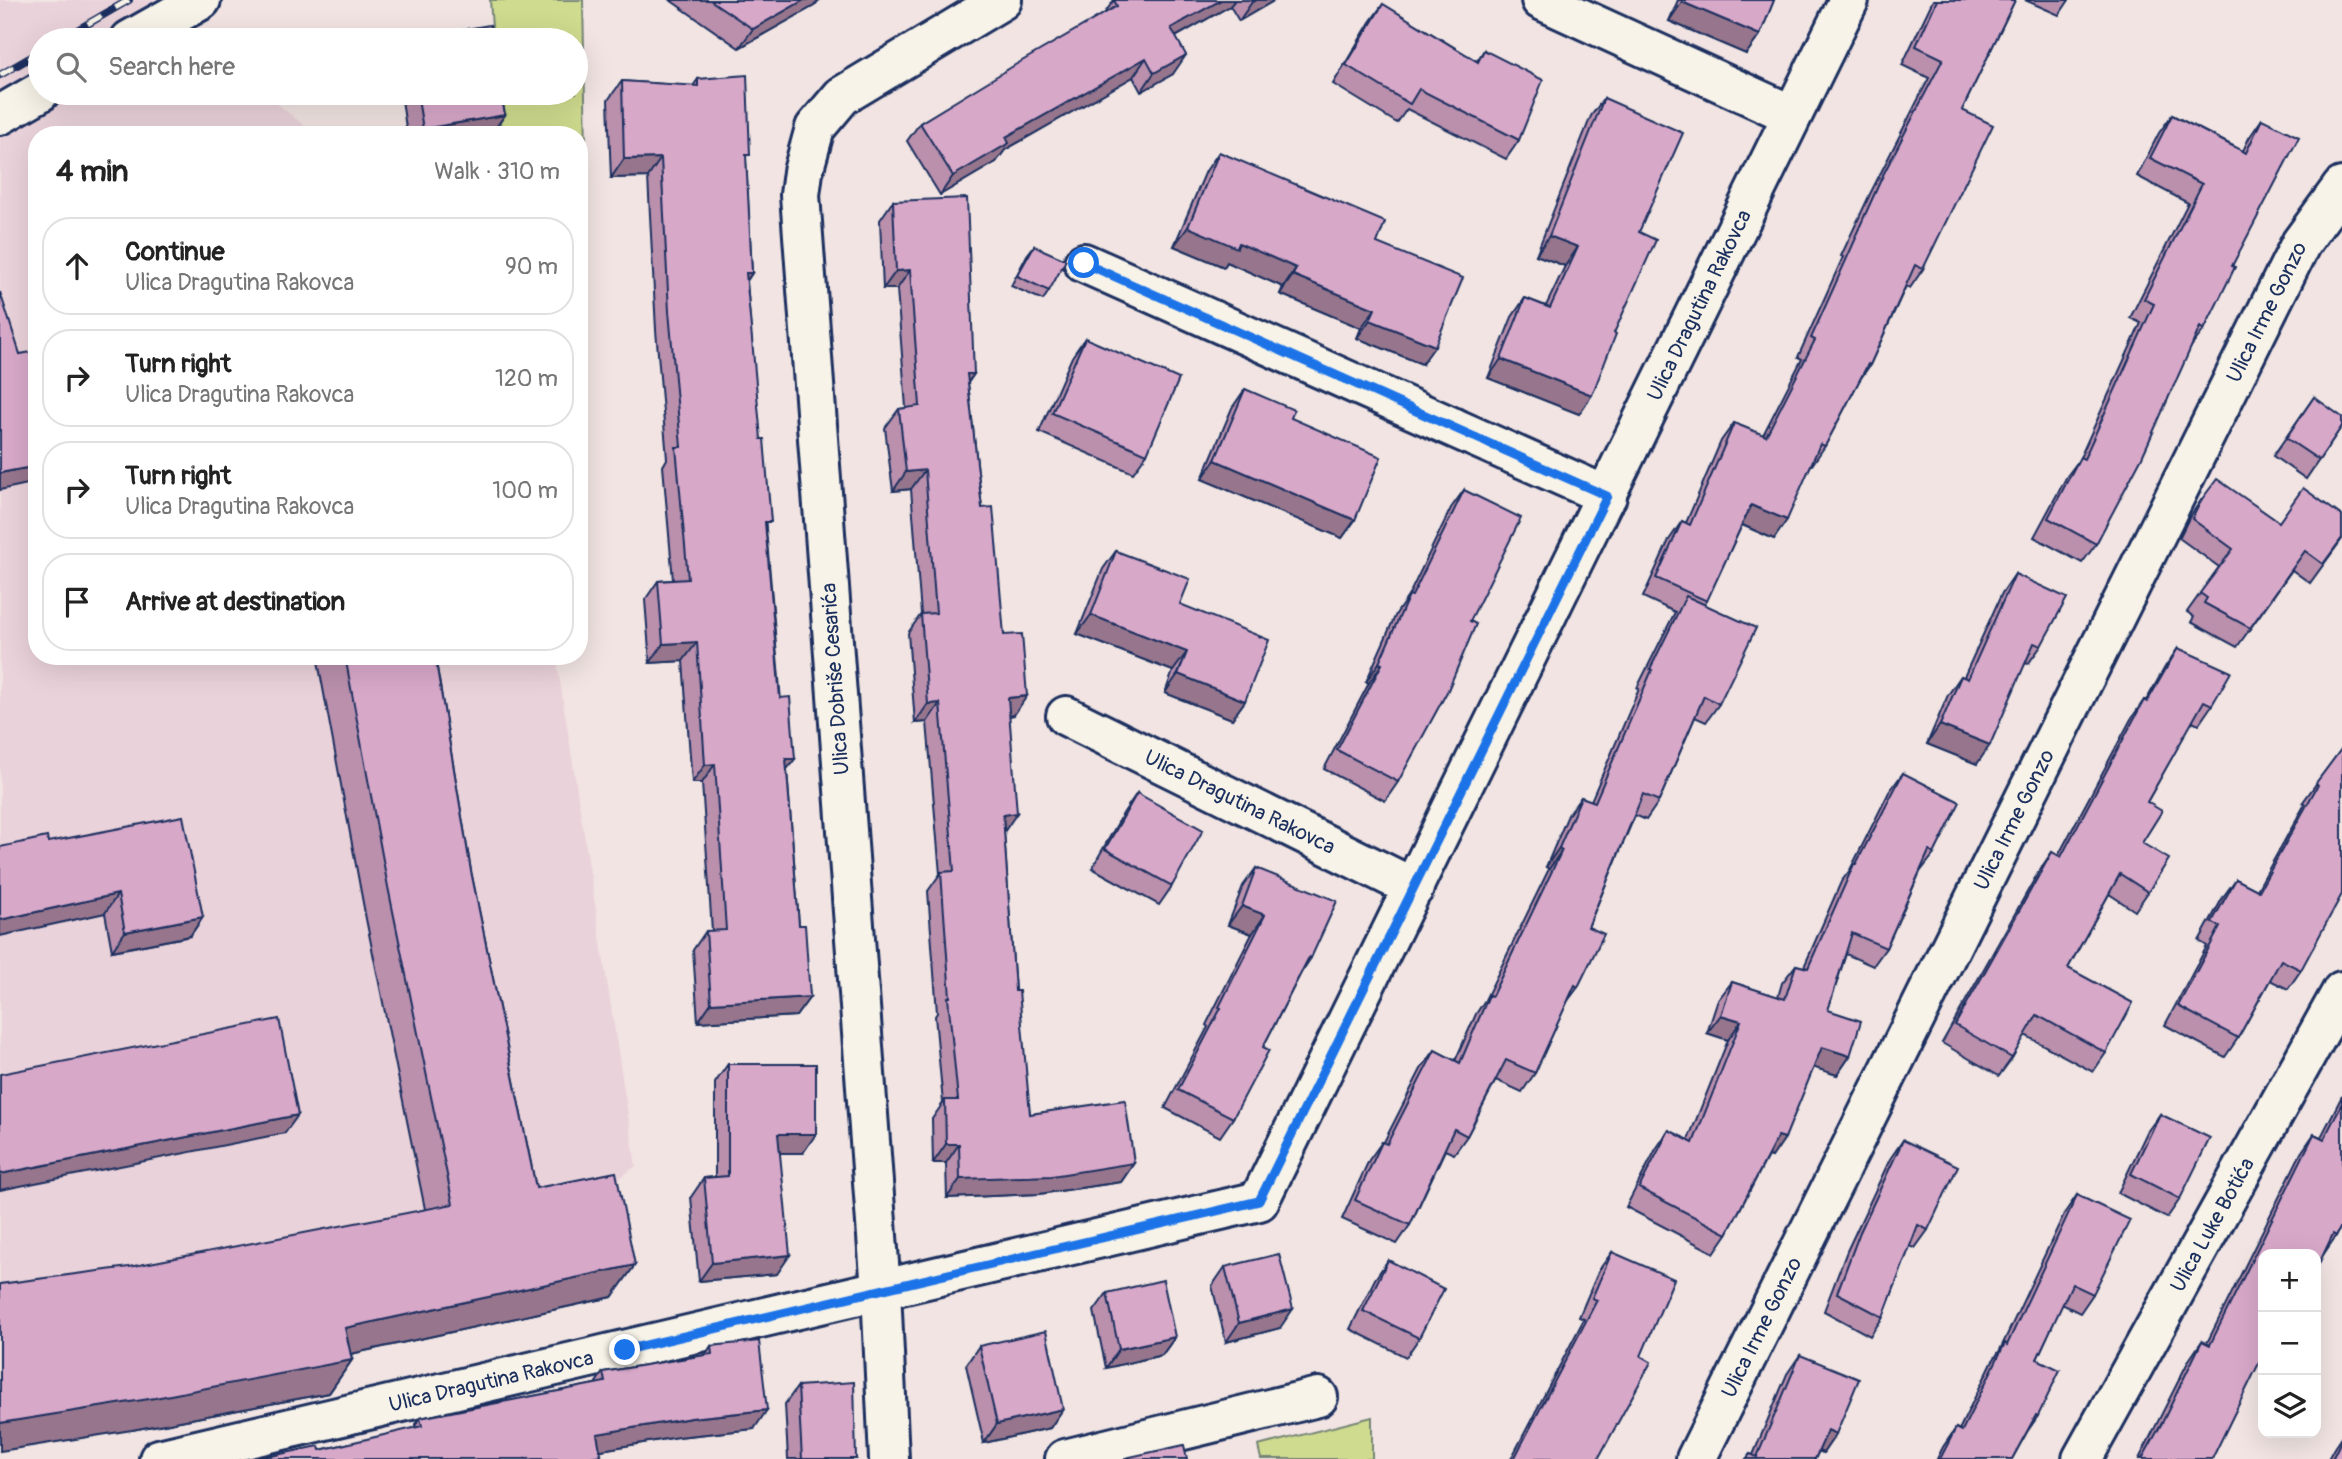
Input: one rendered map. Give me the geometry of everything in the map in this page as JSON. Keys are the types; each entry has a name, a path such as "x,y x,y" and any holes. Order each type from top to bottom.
{"street":[{"path":"151,28 201,0"},
{"name":"Ulica Dobriše Cesarića","path":"889,1459 881,1290 800,195 815,128 842,96 1002,0"},
{"path":"1541,0 1791,115"},
{"name":"Ulica Dragutina Rakovca","path":"159,1459 1259,1201 1849,0"},
{"path":"0,115 28,99"},
{"name":"Ulica Irme Gonzo","path":"1696,1459 2301,243 2342,187"},
{"path":"1084,263 1607,496"},
{"name":"Ulica Dragutina Rakovca","path":"1066,716 1413,888"},
{"name":"Ulica Luke Botića","path":"2082,1459 2342,992"},
{"path":"1065,1459 1318,1397"}],"shaded area":[{"path":"0,0 168,0 184,28 28,28 28,105 279,105 305,126 28,126 28,665 557,665 636,1166 612,1184 0,1304"}],"green space":[{"path":"490,0 583,0 584,28 492,28"},
{"path":"499,105 585,105 586,126 500,126"},
{"path":"1372,1417 1372,1459 1261,1459 1258,1446"}],"building":[{"path":"710,0 804,0 753,29"},
{"path":"1114,0 1221,0 1171,28 1186,55 1154,73 1146,58 1006,137 1009,143 953,176 920,123 1117,6"},
{"path":"1774,0 1760,35 1682,2"},
{"path":"1937,0 2015,0 1962,110 1993,125 1923,269 1915,265 1870,365 1868,364 1825,446 1820,444 1787,520 1751,505 1707,601 1656,578 1682,521 1690,525 1734,423 1766,436 1815,340 1811,338 1883,175 1943,59 1916,46"},
{"path":"1383,4 1478,62 1484,50 1543,80 1519,140 1419,89 1410,104 1346,65"},
{"path":"747,75 750,155 746,155 752,273 746,273 771,522 765,522 780,698 790,697 795,759 786,759 799,925 805,925 810,997 711,1003 706,931 726,930 715,764 705,765 697,642 663,644 658,581 688,579 676,447 681,447 669,311 661,158 624,159 622,81 698,86 698,79"},
{"path":"1604,98 1683,133 1639,232 1656,240 1614,333 1616,334 1592,395 1501,359 1525,298 1550,308 1578,247 1549,236"},
{"path":"419,105 503,105 505,115 441,126 422,126"},
{"path":"2172,115 2246,153 2262,119 2299,137 2232,266 2235,267 2204,330 2200,327 2142,457 2096,544 2048,518 2080,457 2084,459 2154,304 2144,299 2202,184 2150,158"},
{"path":"1219,152 1385,222 1377,243 1463,278 1435,346 1370,320 1375,309 1293,275 1296,268 1239,243 1237,248 1188,227"},
{"path":"967,198 974,374 967,374 982,508 993,507 1004,635 1022,634 1027,696 1008,698 1017,813 1003,815 1015,991 1019,991 1030,1114 1125,1100 1134,1163 1052,1176 960,1179 959,1144 946,1144 945,1100 958,1100 948,997 941,872 954,871 940,703 928,704 921,614 936,613 925,470 906,472 899,409 920,406 910,270 896,271 893,201"},
{"path":"1034,246 1066,260 1049,291 1017,276"},
{"path":"0,292 20,354 28,353 28,468 0,473"},
{"path":"1085,338 1179,379 1147,454 1052,413"},
{"path":"1245,389 1294,410 1291,418 1381,457 1355,520 1215,460"},
{"path":"2314,397 2342,417 2342,426 2319,460 2286,438"},
{"path":"2217,479 2279,522 2303,488 2342,516 2342,538 2323,564 2305,551 2250,628 2204,603 2207,598 2200,593 2233,549 2192,519 2202,499"},
{"path":"1464,490 1521,518 1470,621 1476,624 1448,690 1398,782 1337,750 1382,664 1379,663 1409,595 1412,596"},
{"path":"1116,551 1190,579 1180,604 1269,640 1245,701 1178,674 1187,652 1091,615"},
{"path":"2015,574 2067,598 2041,646 2034,643 1990,745 1940,725 1961,676 1968,679"},
{"path":"1686,596 1756,628 1719,704 1704,696 1659,801 1643,794 1588,927 1604,934 1578,987 1575,985 1535,1073 1506,1060 1467,1136 1454,1129 1410,1225 1355,1200 1382,1142 1387,1144 1435,1050 1460,1063 1489,995 1492,996 1562,850 1559,848 1581,797 1595,802 1652,670 1650,669"},
{"path":"2178,648 2231,672 2212,705 2204,701 2147,802 2162,811 2142,843 2169,859 2148,892 2120,874 2068,968 2133,1003 2106,1053 2037,1015 2012,1058 1955,1025 2052,852 2061,857 2144,700 2147,702"},
{"path":"347,665 437,665 471,871 536,1188 616,1172 635,1265 345,1328 352,1360 155,1398 0,1423 0,1284 129,1267 453,1204 388,887"},
{"path":"2342,748 2342,894 2301,970 2281,960 2238,1038 2178,1006 2220,927 2212,922 2236,879 2259,891 2318,785 2316,783"},
{"path":"1903,773 1960,802 1934,854 1929,851 1886,948 1852,933 1828,1010 1861,1021 1850,1056 1822,1047 1785,1138 1778,1136 1727,1234 1639,1188 1669,1130 1693,1143 1741,1021 1721,1015 1732,982 1785,999 1796,965 1808,968 1854,864"},
{"path":"1137,793 1203,830 1172,886 1105,849"},
{"path":"183,816 203,917 125,932 118,894 0,920 0,847 47,837 48,842"},
{"path":"1256,868 1337,901 1311,958 1309,957 1263,1047 1269,1050 1233,1118 1178,1090 1265,915 1242,906"},
{"path":"279,1019 298,1115 0,1174 0,1074"},
{"path":"728,1064 816,1064 816,1134 778,1134 790,1255 712,1263 704,1178 728,1176"},
{"path":"2342,1103 2342,1224 2336,1236 2333,1234 2321,1259 2321,1249 2258,1249 2258,1365 2212,1459 2142,1459 2202,1341 2210,1345 2314,1134 2324,1139"},
{"path":"2160,1114 2210,1138 2180,1199 2131,1174"},
{"path":"1903,1140 1958,1166 1928,1230 1918,1225 1883,1317 1837,1293 1860,1232"},
{"path":"2077,1195 2130,1220 2093,1294 2072,1284 2037,1359 2060,1370 2038,1416 2036,1415 2012,1459 1940,1459 1956,1428 1962,1431 2005,1343 2007,1345"},
{"path":"1612,1252 1674,1279 1641,1356 1651,1362 1598,1459 1514,1459 1597,1300 1592,1298"},
{"path":"1279,1254 1293,1309 1239,1323 1225,1267"},
{"path":"1388,1260 1444,1289 1419,1338 1363,1311"},
{"path":"1163,1280 1175,1337 1119,1349 1107,1293"},
{"path":"1046,1331 1063,1409 997,1424 979,1346"},
{"path":"759,1341 767,1410 691,1418 597,1434 601,1455 580,1459 257,1459 319,1446 320,1450 422,1426 420,1418 605,1382 603,1372 712,1354 711,1346"},
{"path":"1800,1355 1859,1379 1836,1434 1828,1430 1815,1459 1747,1459 1750,1454 1757,1457"},
{"path":"854,1382 856,1459 802,1459 798,1386"},
{"path":"2342,1439 2342,1459 2332,1459"},
{"path":"1184,1445 1187,1459 1125,1459 1125,1458"}],"railway":[{"path":"81,28 129,0"},
{"path":"0,75 28,59"}],"route":[{"path":"625,1350 1259,1201 1607,496 1084,263"}]}
